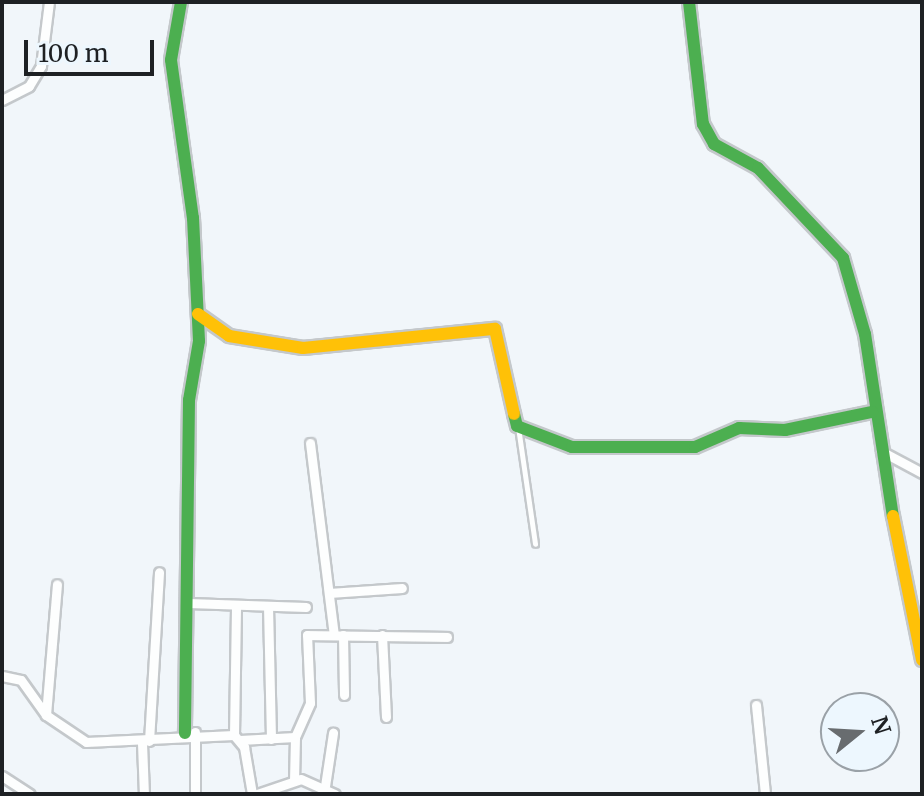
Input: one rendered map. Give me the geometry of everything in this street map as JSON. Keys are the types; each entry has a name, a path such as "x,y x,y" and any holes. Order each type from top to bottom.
{"street":[{"path":"2,100 29,86 41,66 49,2"},
{"path":"181,2 171,60 198,314 189,400 188,603 190,732 195,794"},
{"path":"689,2 703,124 714,144 775,184 843,258 874,384 872,412 922,660"},
{"path":"198,314 229,336 303,348 495,329 517,426 602,452 713,445 739,428 785,430 872,412"},
{"path":"310,443 329,593 339,635 344,695"},
{"path":"881,451 922,473"},
{"path":"144,794 159,572"},
{"path":"46,715 57,584"},
{"path":"329,593 402,588"},
{"path":"188,603 306,607"},
{"path":"236,605 237,737 254,794 294,781 325,786 335,794"},
{"path":"268,606 271,739"},
{"path":"294,781 295,737 310,703 307,635 447,637"},
{"path":"382,635 386,717"},
{"path":"2,676 21,680 46,715 86,742 146,742 190,732 271,739 295,737"},
{"path":"756,705 765,794"},
{"path":"325,786 333,733"},
{"path":"2,776 30,794"}],"lane":[{"path":"517,426 535,544"}],"traffic: fast":[{"path":"181,2 171,60 193,218 199,341 189,400 185,733"},
{"path":"689,2 703,124 714,144 758,168 843,258 865,334 893,516"},
{"path":"514,414 517,426 572,447 695,447 739,428 785,430 872,412"}],"traffic: slow":[{"path":"198,314 229,336 303,348 495,329 514,414"},
{"path":"893,516 922,660"}]}
